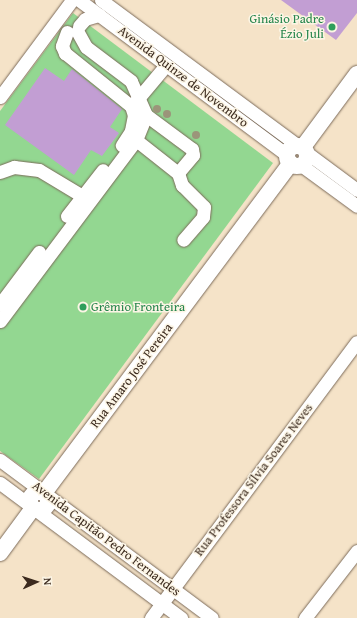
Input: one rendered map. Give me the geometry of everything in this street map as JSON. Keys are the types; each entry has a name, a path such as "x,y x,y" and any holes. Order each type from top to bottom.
{"main road":[{"name":"Rua Amaro José Pereira","path":"34,508 30,500 33,494 44,493 298,155 357,74"},
{"path":"0,553 34,508"}],"street":[{"name":"Avenida Quinze de Novembro","path":"77,0 166,65 298,155 357,190"},
{"path":"77,0 75,28 86,47 131,82 140,96 146,115 192,149 193,155 178,173"},
{"path":"0,97 77,0"},
{"name":"Avenida Quinze de Novembro","path":"101,0 298,155 357,206"},
{"path":"87,198 131,131 134,115 131,106 65,53 62,46 75,28 85,19 99,15"},
{"path":"131,106 166,65"},
{"path":"0,304 28,274 87,198 136,140 146,115"},
{"path":"136,140 178,173 182,185 201,203 204,211 183,240"},
{"path":"0,172 14,166 39,170 87,198"},
{"path":"0,321 28,274"},
{"name":"Rua Professora Sílvia Soares Neves","path":"152,618 357,342"},
{"name":"Avenida Capitão Pedro Fernandes","path":"0,460 212,618"},
{"name":"Avenida Capitão Pedro Fernandes","path":"0,483 181,618"},
{"path":"305,618 357,551"}],"green space":[{"name":"Grêmio Fronteira","path":"73,13 273,163 39,479 0,451 0,111"}],"building":[{"name":"Ginásio Padre Ézio Juli","path":"281,0 357,0 357,13 336,40"},
{"path":"45,68 64,81 72,69 122,109 110,127 119,133 102,156 91,150 74,175 5,125"}],"place":[{"name":"Ginásio Padre Ézio Juli","path":"332,27"},
{"name":"Grêmio Fronteira","path":"83,307"}]}
